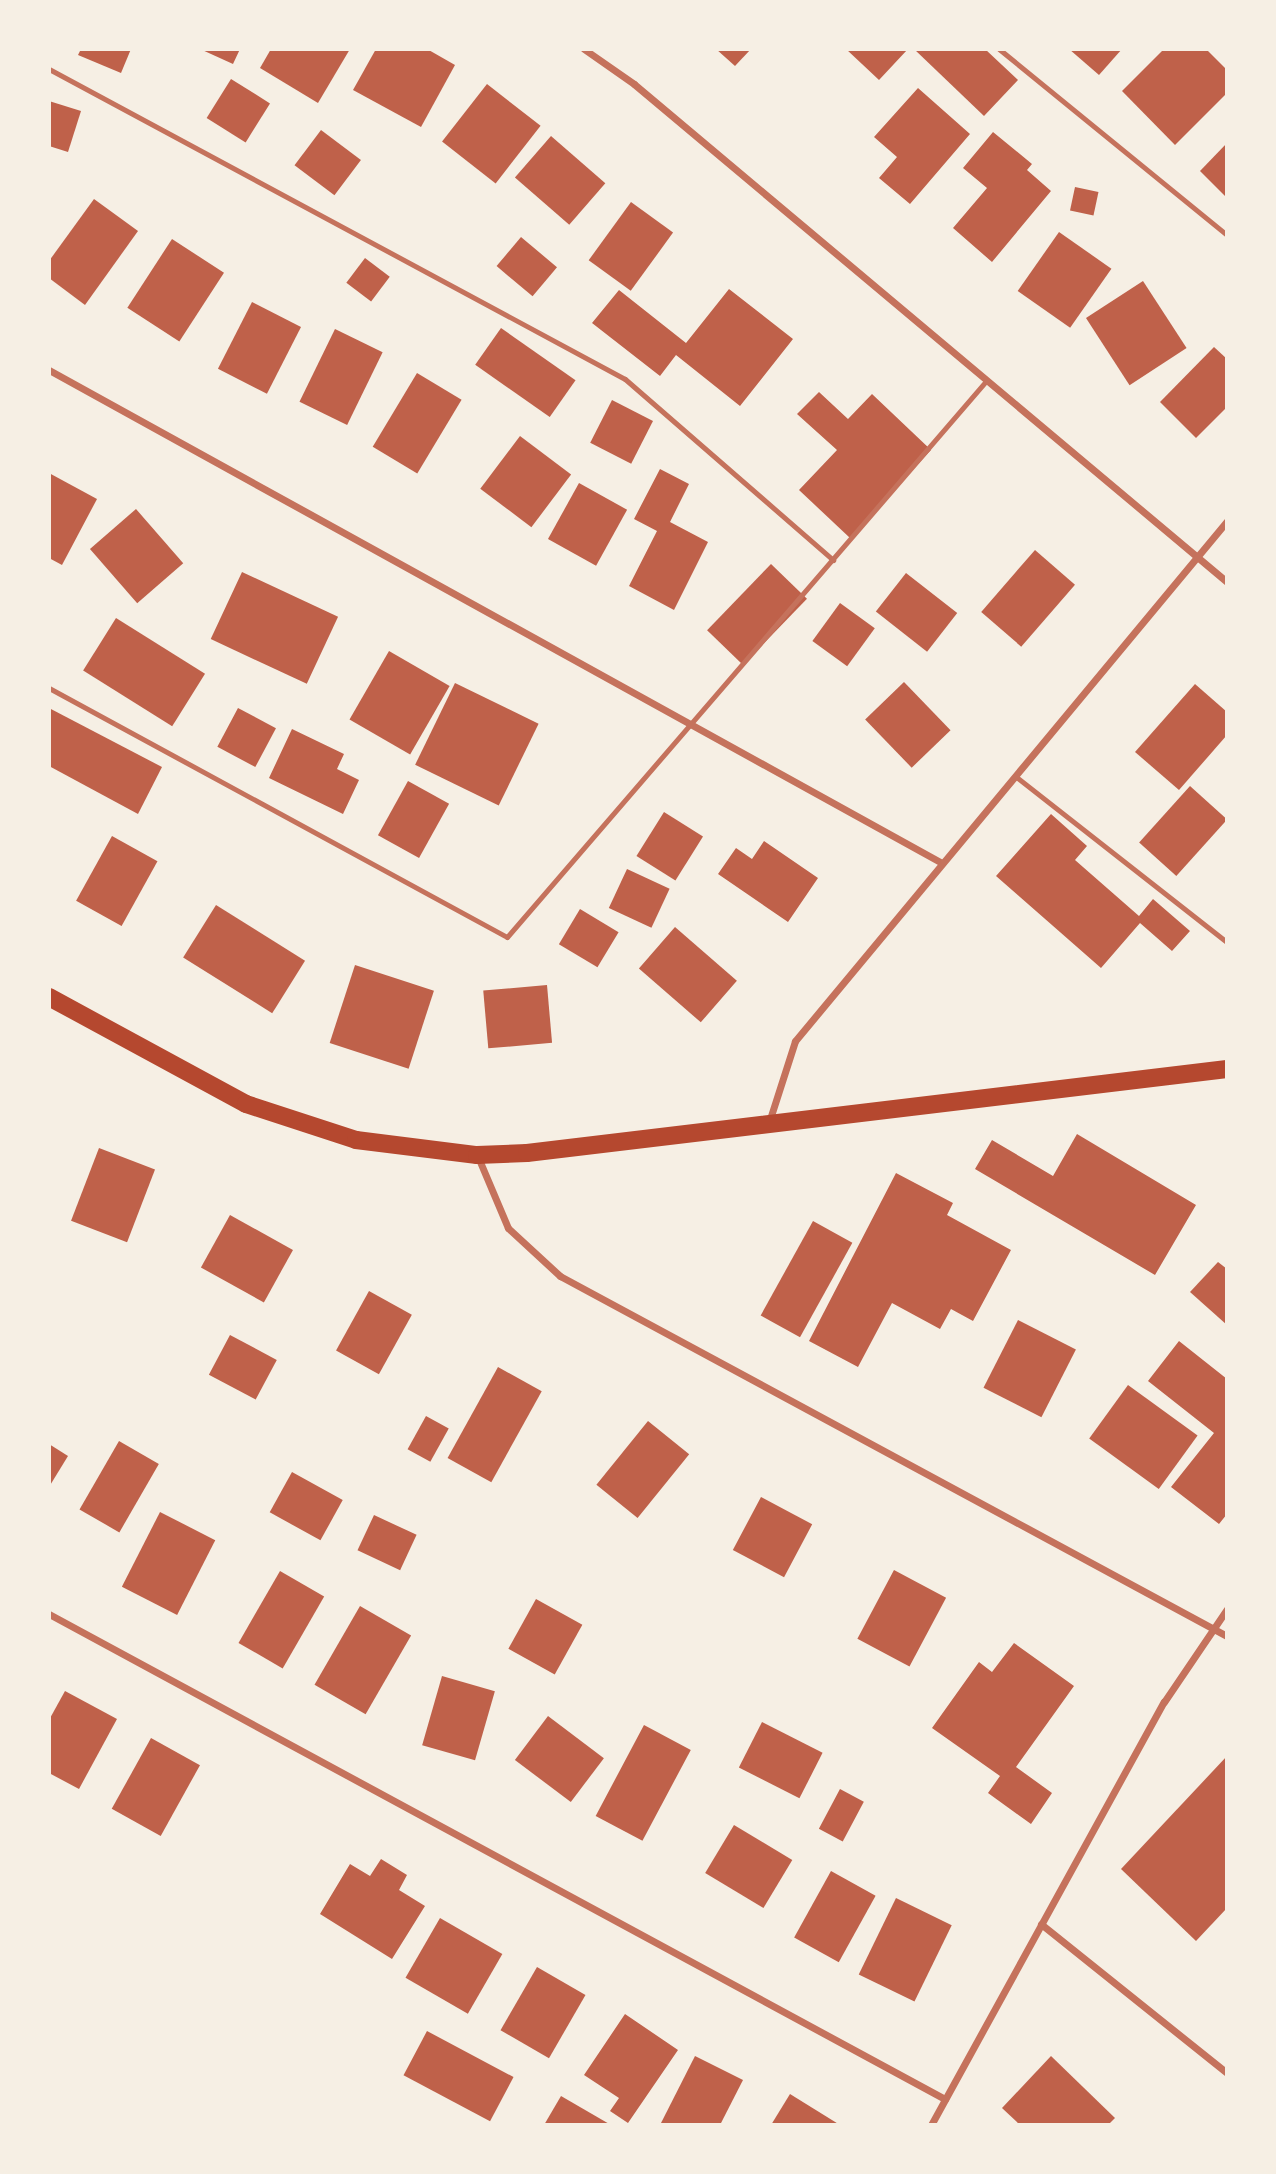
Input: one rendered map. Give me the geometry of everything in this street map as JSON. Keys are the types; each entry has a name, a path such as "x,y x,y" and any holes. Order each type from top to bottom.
{"main road":[{"path":"49,997 246,1104 356,1140 477,1155 527,1153 1227,1069"}],"street":[{"path":"584,49 634,83 1227,582"},
{"path":"49,370 942,863"},
{"path":"769,1122 795,1041 1227,522"},
{"path":"477,1155 508,1228 560,1276 1215,1627 1227,1636"},
{"path":"931,2125 1164,1702 1227,1609"},
{"path":"49,1614 946,2099"},
{"path":"1041,1924 1227,2073"}],"lane":[{"path":"999,49 1227,235"},
{"path":"49,69 625,379 833,560"},
{"path":"49,688 507,937 693,725 986,380"},
{"path":"1015,776 1227,942"}],"building":[{"path":"81,49 131,49 121,73 78,55"},
{"path":"200,49 240,49 233,64"},
{"path":"271,49 350,49 318,103 260,68"},
{"path":"376,49 427,49 455,65 421,127 353,90"},
{"path":"716,49 751,49 735,66"},
{"path":"846,49 908,49 879,80"},
{"path":"914,49 985,49 1018,80 984,116"},
{"path":"1069,49 1122,49 1099,75"},
{"path":"1164,49 1206,49 1227,70 1227,93 1175,145 1122,91"},
{"path":"231,79 270,103 246,142 207,118"},
{"path":"487,84 541,126 496,183 442,142"},
{"path":"918,88 970,134 910,204 879,178 897,157 874,137"},
{"path":"49,101 81,111 68,152 49,146"},
{"path":"321,130 361,160 334,195 295,165"},
{"path":"993,132 1032,164 1027,170 1051,191 992,262 953,228 987,188 963,168"},
{"path":"551,136 605,183 569,225 515,178"},
{"path":"1227,143 1227,198 1200,171"},
{"path":"1075,187 1098,192 1093,215 1070,210"},
{"path":"94,199 138,231 85,305 49,278 49,261"},
{"path":"631,202 673,233 631,291 589,260"},
{"path":"1059,232 1111,269 1070,328 1018,291"},
{"path":"521,237 557,267 533,296 497,266"},
{"path":"172,239 224,273 179,342 127,308"},
{"path":"365,258 390,277 371,301 346,283"},
{"path":"1143,281 1187,348 1130,385 1086,318"},
{"path":"729,289 793,339 740,406 676,355 660,376 592,323 619,290 686,343"},
{"path":"252,302 301,327 267,394 218,369"},
{"path":"501,328 576,380 550,417 475,365"},
{"path":"335,329 383,352 347,425 299,402"},
{"path":"1214,347 1227,359 1227,407 1196,438 1160,402"},
{"path":"417,373 462,400 417,473 373,447"},
{"path":"819,392 848,419 872,394 931,450 850,538 799,490 837,450 797,414"},
{"path":"612,400 653,421 631,464 590,443"},
{"path":"520,436 571,475 531,527 480,489"},
{"path":"660,469 689,484 670,522 708,542 674,610 629,586 657,531 634,519"},
{"path":"49,473 97,499 62,565 49,558"},
{"path":"579,483 627,510 596,566 548,539"},
{"path":"136,509 183,563 137,603 90,549"},
{"path":"1035,550 1075,585 1021,647 981,612"},
{"path":"771,564 807,599 743,665 707,630"},
{"path":"242,572 338,617 307,684 211,639"},
{"path":"906,573 957,613 927,652 876,612"},
{"path":"840,603 875,628 847,666 812,641"},
{"path":"116,618 205,674 172,726 83,671"},
{"path":"389,651 450,686 410,754 350,719"},
{"path":"904,682 951,730 912,768 865,720"},
{"path":"455,683 539,724 499,806 415,765"},
{"path":"1195,684 1227,712 1227,735 1179,790 1135,752"},
{"path":"49,708 162,767 138,814 49,766"},
{"path":"238,708 276,728 255,767 217,747"},
{"path":"292,729 344,754 337,769 359,780 343,814 269,778"},
{"path":"408,781 449,804 419,858 378,835"},
{"path":"1190,786 1227,820 1176,876 1139,842"},
{"path":"664,812 703,836 675,880 636,856"},
{"path":"1051,814 1087,846 1075,860 1139,916 1153,899 1190,931 1172,951 1140,923 1101,968 996,876"},
{"path":"112,836 157,861 122,926 76,901"},
{"path":"764,841 818,878 788,922 718,874 736,848 752,859"},
{"path":"627,869 670,889 651,928 609,908"},
{"path":"216,905 305,961 272,1013 183,958"},
{"path":"580,909 619,932 597,967 559,944"},
{"path":"675,927 737,981 701,1022 639,969"},
{"path":"355,965 434,991 409,1069 330,1043"},
{"path":"547,985 552,1043 488,1048 483,991"},
{"path":"1077,1134 1196,1205 1155,1275 975,1169 992,1140 1053,1176"},
{"path":"99,1148 155,1170 127,1242 71,1221"},
{"path":"896,1173 953,1203 947,1215 1011,1250 973,1321 951,1309 940,1329 892,1303 858,1367 809,1341"},
{"path":"230,1215 293,1250 264,1302 201,1267"},
{"path":"813,1221 852,1243 800,1337 761,1315"},
{"path":"1218,1262 1227,1269 1227,1325 1190,1292"},
{"path":"369,1291 412,1315 379,1374 336,1350"},
{"path":"1018,1320 1076,1350 1041,1417 983,1388"},
{"path":"230,1335 277,1360 256,1400 209,1375"},
{"path":"1179,1341 1227,1379 1227,1514 1219,1524 1171,1487 1214,1433 1148,1381"},
{"path":"498,1367 542,1391 491,1482 448,1458"},
{"path":"1128,1385 1198,1436 1159,1489 1089,1438"},
{"path":"426,1416 449,1429 430,1462 408,1449"},
{"path":"648,1421 689,1454 638,1518 596,1485"},
{"path":"119,1441 159,1464 119,1532 80,1509"},
{"path":"49,1444 68,1456 49,1487"},
{"path":"292,1472 343,1500 320,1540 270,1512"},
{"path":"761,1497 812,1524 784,1577 733,1550"},
{"path":"160,1512 215,1540 177,1615 122,1587"},
{"path":"374,1515 417,1535 400,1570 358,1550"},
{"path":"894,1570 946,1598 909,1667 857,1639"},
{"path":"280,1571 324,1596 283,1668 238,1643"},
{"path":"536,1599 582,1625 555,1675 508,1649"},
{"path":"360,1606 411,1636 366,1714 314,1685"},
{"path":"1014,1643 1074,1686 1016,1767 1052,1793 1031,1824 988,1793 1000,1776 932,1728 979,1662 992,1672"},
{"path":"442,1676 495,1691 475,1760 422,1745"},
{"path":"65,1691 117,1719 79,1789 49,1773 49,1720"},
{"path":"548,1716 604,1758 571,1802 515,1760"},
{"path":"762,1722 823,1753 799,1798 739,1767"},
{"path":"644,1725 691,1750 642,1841 596,1816"},
{"path":"151,1738 200,1765 161,1836 112,1809"},
{"path":"1227,1756 1227,1908 1196,1941 1121,1869"},
{"path":"840,1789 864,1802 843,1841 819,1829"},
{"path":"734,1825 792,1860 763,1908 705,1873"},
{"path":"381,1859 407,1875 399,1890 425,1906 392,1959 320,1914 350,1864 370,1876"},
{"path":"831,1871 876,1896 839,1962 794,1937"},
{"path":"896,1898 952,1925 914,2002 859,1974"},
{"path":"440,1918 502,1954 468,2014 406,1978"},
{"path":"537,1967 585,1995 549,2058 500,2030"},
{"path":"625,2014 678,2050 628,2123 610,2111 619,2098 584,2075"},
{"path":"427,2031 514,2077 490,2121 404,2075"},
{"path":"695,2056 743,2080 720,2125 660,2125"},
{"path":"1051,2056 1115,2118 1108,2125 1020,2125 1002,2108"},
{"path":"790,2094 840,2125 771,2125"},
{"path":"561,2096 611,2125 544,2125"}]}
